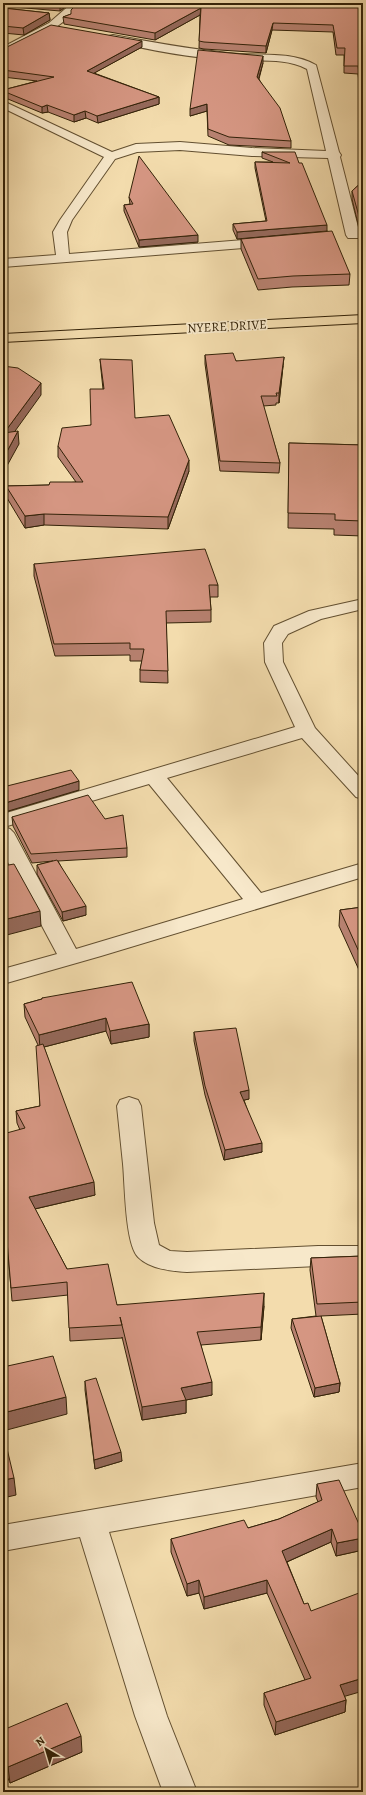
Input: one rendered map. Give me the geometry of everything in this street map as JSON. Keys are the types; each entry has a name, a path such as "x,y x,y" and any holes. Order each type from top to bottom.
{"main road":[{"name":"NYERE DRIVE","path":"3,338 363,319"}],"street":[{"path":"3,51 50,27 66,17 78,3"},
{"path":"50,15 66,17"},
{"path":"50,27 66,30"},
{"path":"104,36 223,56 292,60 307,63 312,67 358,235 338,236"},
{"path":"3,104 111,156"},
{"path":"63,258 60,232 66,220 111,156 136,148 180,146 252,152 335,155"},
{"path":"3,263 283,241"},
{"path":"363,604 315,615 281,630 273,643 274,662 306,730 363,793"},
{"path":"3,821 306,730"},
{"path":"154,776 256,901"},
{"path":"3,833 70,958"},
{"path":"3,977 363,870"},
{"path":"129,1106 141,1223 147,1250 157,1257 170,1261 187,1262 318,1256 363,1256"},
{"path":"3,1538 363,1475"},
{"path":"91,1523 151,1716 180,1792"}],"building":[{"path":"42,3 62,3 60,5"},
{"path":"78,3 363,3 363,91 358,66 344,66 345,48 337,48 333,25 273,23 266,46 204,42 199,41 201,8 155,33 63,17 71,14 71,10"},
{"path":"3,8 49,13 23,28 3,26"},
{"path":"51,25 142,41 87,71 159,97 97,116 85,111 74,115 47,105 42,107 3,91 54,77 3,70 3,49"},
{"path":"198,50 263,56 257,77 280,108 291,141 229,137 208,129 207,104 190,109"},
{"path":"262,152 295,152 299,163 302,163 327,225 237,232 233,224 267,221 255,162 290,163"},
{"path":"139,156 198,235 139,240 124,205 133,204 129,197"},
{"path":"363,181 363,221 360,220 352,191"},
{"path":"332,231 350,274 258,279 241,239"},
{"path":"233,353 236,361 284,357 279,393 276,393 277,396 261,396 280,463 220,461 205,355"},
{"path":"100,359 132,360 135,418 169,415 189,460 168,517 44,514 25,516 6,486 49,485 50,482 83,482 58,446 62,428 91,425 90,389 104,389"},
{"path":"3,366 18,368 41,383 4,433 18,431 3,459"},
{"path":"289,443 363,445 363,521 335,520 335,514 288,513"},
{"path":"205,549 218,585 209,585 211,610 166,611 168,671 140,670 144,649 130,649 130,643 54,644 34,564"},
{"path":"71,770 79,781 5,803 3,800 3,787"},
{"path":"88,795 105,819 123,815 127,848 31,854 12,817"},
{"path":"57,860 86,906 62,912 37,865"},
{"path":"14,864 40,911 3,920 3,866"},
{"path":"363,907 363,954 360,954 340,910"},
{"path":"132,982 149,1024 110,1031 106,1018 39,1035 24,1004 42,998"},
{"path":"236,1028 249,1090 240,1092 262,1143 225,1150 205,1086 194,1032"},
{"path":"43,1044 94,1182 29,1197 67,1269 108,1264 117,1305 264,1293 261,1327 197,1332 212,1382 181,1388 186,1400 142,1407 122,1325 69,1328 67,1282 11,1288 7,1241 3,1242 3,1134 25,1128 16,1111 40,1106 36,1046"},
{"path":"363,1256 363,1302 317,1304 311,1258"},
{"path":"321,1316 340,1383 315,1388 292,1319"},
{"path":"53,1356 66,1397 3,1413 3,1367"},
{"path":"96,1378 121,1452 94,1460 85,1381"},
{"path":"3,1432 14,1478 3,1480"},
{"path":"339,1480 363,1533 363,1538 337,1543 332,1529 282,1551 304,1604 308,1603 311,1611 359,1593 363,1600 363,1678 340,1685 346,1700 276,1722 264,1693 311,1678 267,1580 204,1597 199,1580 187,1584 171,1539 244,1520 248,1528 279,1519 322,1500 317,1484"},
{"path":"67,1703 81,1736 8,1767 3,1755 3,1730"}]}
